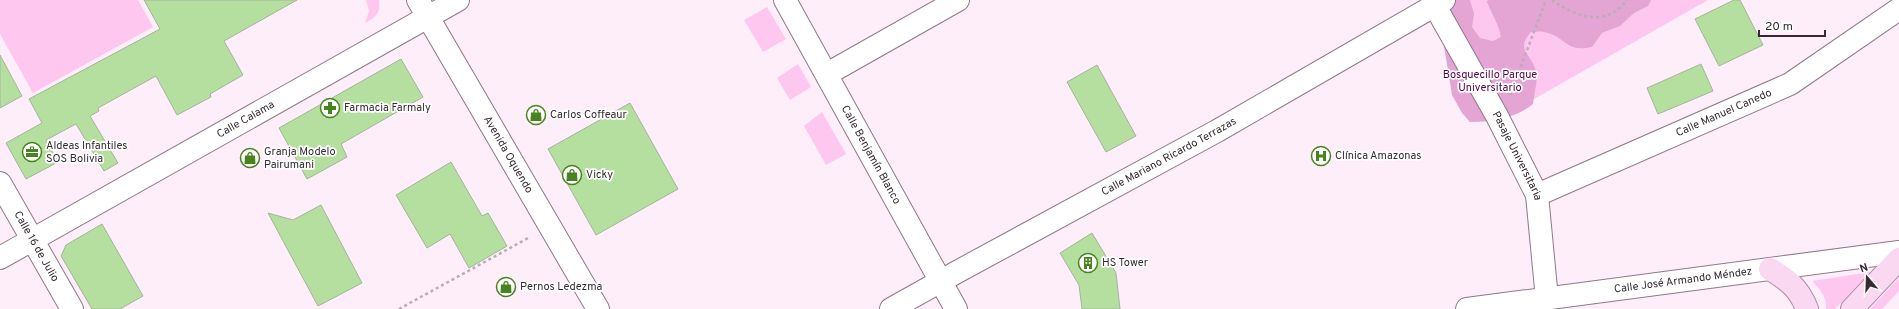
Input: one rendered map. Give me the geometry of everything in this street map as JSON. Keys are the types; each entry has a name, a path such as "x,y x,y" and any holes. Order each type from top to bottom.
{"main road":[{"path":"1852,309 1899,259"},
{"path":"1770,269 1789,281 1803,298 1807,309"}],"street":[{"name":"Calle Calama","path":"0,258 33,240 423,8 458,0"},
{"name":"Calle Benjamín Blanco","path":"786,0 956,309"},
{"path":"827,74 958,0"},
{"name":"Pasaje Universitaria","path":"1440,3 1537,195 1547,299"},
{"name":"Calle Mariano Ricardo Terrazas","path":"891,309 1217,131 1440,3"},
{"name":"Avenida Oquendo","path":"423,8 598,309"},
{"name":"Calle Manuel Canedo","path":"1537,195 1790,84 1899,8"},
{"name":"Calle 16 de Julio","path":"0,183 72,309"},
{"name":"Calle José Armando Méndez","path":"1467,309 1899,252"}],"path":[{"path":"1509,98 1546,0"},
{"path":"1552,0 1577,15 1592,17 1607,16 1620,8 1627,0"},
{"path":"399,309 550,226"}],"shaded area":[{"path":"0,0 138,0 153,27 33,93 0,34"},
{"path":"366,0 379,0 379,8 377,14 365,23 369,11"},
{"path":"1460,0 1708,0 1506,115"},
{"path":"767,7 786,39 763,52 744,20"},
{"path":"798,64 811,87 790,100 777,78"},
{"path":"822,112 846,154 826,165 804,126"},
{"path":"1870,272 1835,309 1826,309 1824,297 1812,281"},
{"path":"1899,278 1899,291 1882,309 1870,309"}],"green space":[{"name":"Bosquecillo Parque Universitario","path":"1450,0 1470,0 1474,14 1472,27 1480,38 1493,41 1501,37 1497,23 1487,2 1488,0 1651,0 1648,6 1634,13 1620,26 1602,33 1592,47 1576,48 1551,34 1531,32 1526,38 1524,48 1532,61 1536,72 1533,104 1511,116 1487,121 1470,122 1462,113 1452,95 1443,40"}],"building":[{"path":"144,0 297,0 224,41 243,75 210,94 211,97 177,115 156,76 98,108 99,111 90,116 118,163 104,171 76,124 46,140 58,162 26,179 6,143 42,123 29,99 160,29"},
{"path":"1734,0 1740,0 1763,45 1719,66 1695,19"},
{"path":"0,55 22,96 0,108"},
{"path":"401,59 423,97 341,144 347,157 307,179 279,128"},
{"path":"1701,64 1713,91 1658,114 1647,88"},
{"path":"1097,65 1136,136 1106,152 1067,82"},
{"path":"630,103 678,189 596,235 548,149"},
{"path":"451,162 482,216 488,213 507,246 469,268 450,234 427,248 396,195"},
{"path":"321,205 362,283 318,306 268,213 293,220"},
{"path":"102,224 143,296 120,309 92,309 61,256 66,245"},
{"name":"HS Tower","path":"1092,233 1116,273 1120,309 1082,309 1079,285 1060,253"}],"place":[{"name":"Farmacia Farmaly","path":"330,108"},
{"name":"Carlos Coffeaur","path":"536,115"},
{"name":"Aldeas Infantiles SOS Bolivia","path":"32,152"},
{"name":"Clínica Amazonas","path":"1321,156"},
{"name":"Granja Modelo Pairumani","path":"250,158"},
{"name":"Vicky","path":"572,175"},
{"name":"HS Tower","path":"1088,263"},
{"name":"Pernos Ledezma","path":"506,287"}]}
